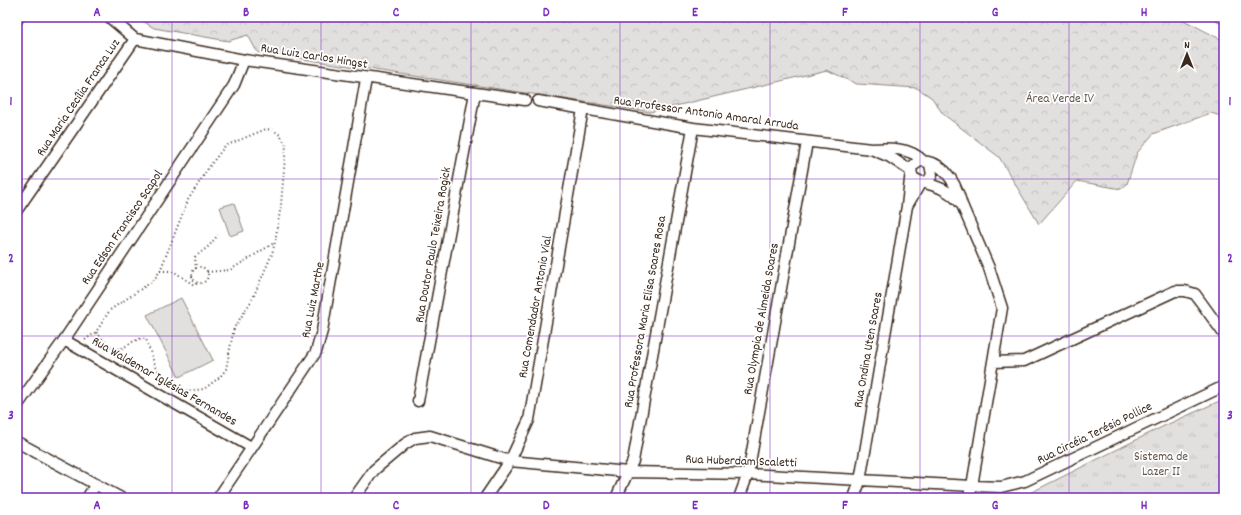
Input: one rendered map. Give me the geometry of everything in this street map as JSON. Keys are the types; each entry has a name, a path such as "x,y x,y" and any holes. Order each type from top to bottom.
{"street":[{"path":"110,17 134,39"},
{"name":"Rua Luiz Carlos Hingst","path":"134,39 244,60 366,79 525,100"},
{"name":"Rua Maria Cecília Franca Luz","path":"17,210 134,39"},
{"name":"Rua Edson Francisco Scapol","path":"17,406 64,340 234,85 244,60"},
{"name":"Rua Luiz Marthe","path":"218,498 316,352 325,316 366,79"},
{"name":"Rua Doutor Paulo Teixeira Rogick","path":"418,401 475,93"},
{"name":"Rua Professor Antonio Amaral Arruda","path":"538,101 693,128 871,149"},
{"name":"Rua Comendador Antonio Vial","path":"485,498 510,461 529,420 583,109"},
{"name":"Rua Professora Maria Elisa Soares Rosa","path":"616,498 632,461 693,128"},
{"name":"Rua Olympia de Almeida Soares","path":"739,498 748,474 807,142"},
{"path":"871,149 886,148 910,152 927,162 944,169 953,181 993,279 1002,308 972,486 968,498"},
{"path":"871,149 890,157 911,171 914,180 945,189 962,205"},
{"path":"911,171 916,162 927,162"},
{"path":"921,182 928,181 932,175 927,162"},
{"name":"Rua Ondina Uten Soares","path":"854,498 860,481 907,206 911,171"},
{"path":"907,206 921,182"},
{"path":"993,362 1024,361 1175,291 1185,291 1195,294 1224,334"},
{"name":"Rua Waldemar Iglésias Fernandes","path":"64,340 251,447"},
{"name":"Rua Circéia Terésio Pollice","path":"972,486 1001,487 1025,481 1224,386"},
{"name":"Rua Huberdam Scaletti","path":"354,498 374,470 405,444 422,436 430,436 510,461 628,472 748,474 972,486"},
{"path":"17,442 121,498"},
{"path":"87,498 96,484"}],"path":[{"path":"76,347 96,332 110,310 153,281 160,271 188,200 209,167 225,146 266,129 273,130 280,135 286,145 281,205 275,242 272,254 252,300 234,328 226,369 220,377 204,389 188,391 163,379 156,369 146,339 138,338 124,347 115,349 108,345 96,332"},
{"path":"198,283 193,278 193,273 196,269 195,257 210,246 218,235"},
{"path":"196,269 201,268 207,272 230,270 275,242"},
{"path":"160,271 173,272 194,285 206,281 208,277 207,272"}],"green space":[{"name":"Área Verde IV","path":"136,17 1178,17 1224,41 1224,117 1211,113 1153,134 1137,153 1127,184 1121,189 1077,181 1039,224 999,157 943,114 932,98 917,88 857,84 827,70 650,112 257,52 248,35 228,41 154,28"},
{"path":"234,203 244,231 230,236 220,207"},
{"path":"181,298 213,360 179,377 147,315"},
{"name":"Sistema de Lazer II","path":"1224,399 1224,498 1014,498 1028,494 1164,426"}],"railway":[{"path":"1215,17 1224,23"}]}
